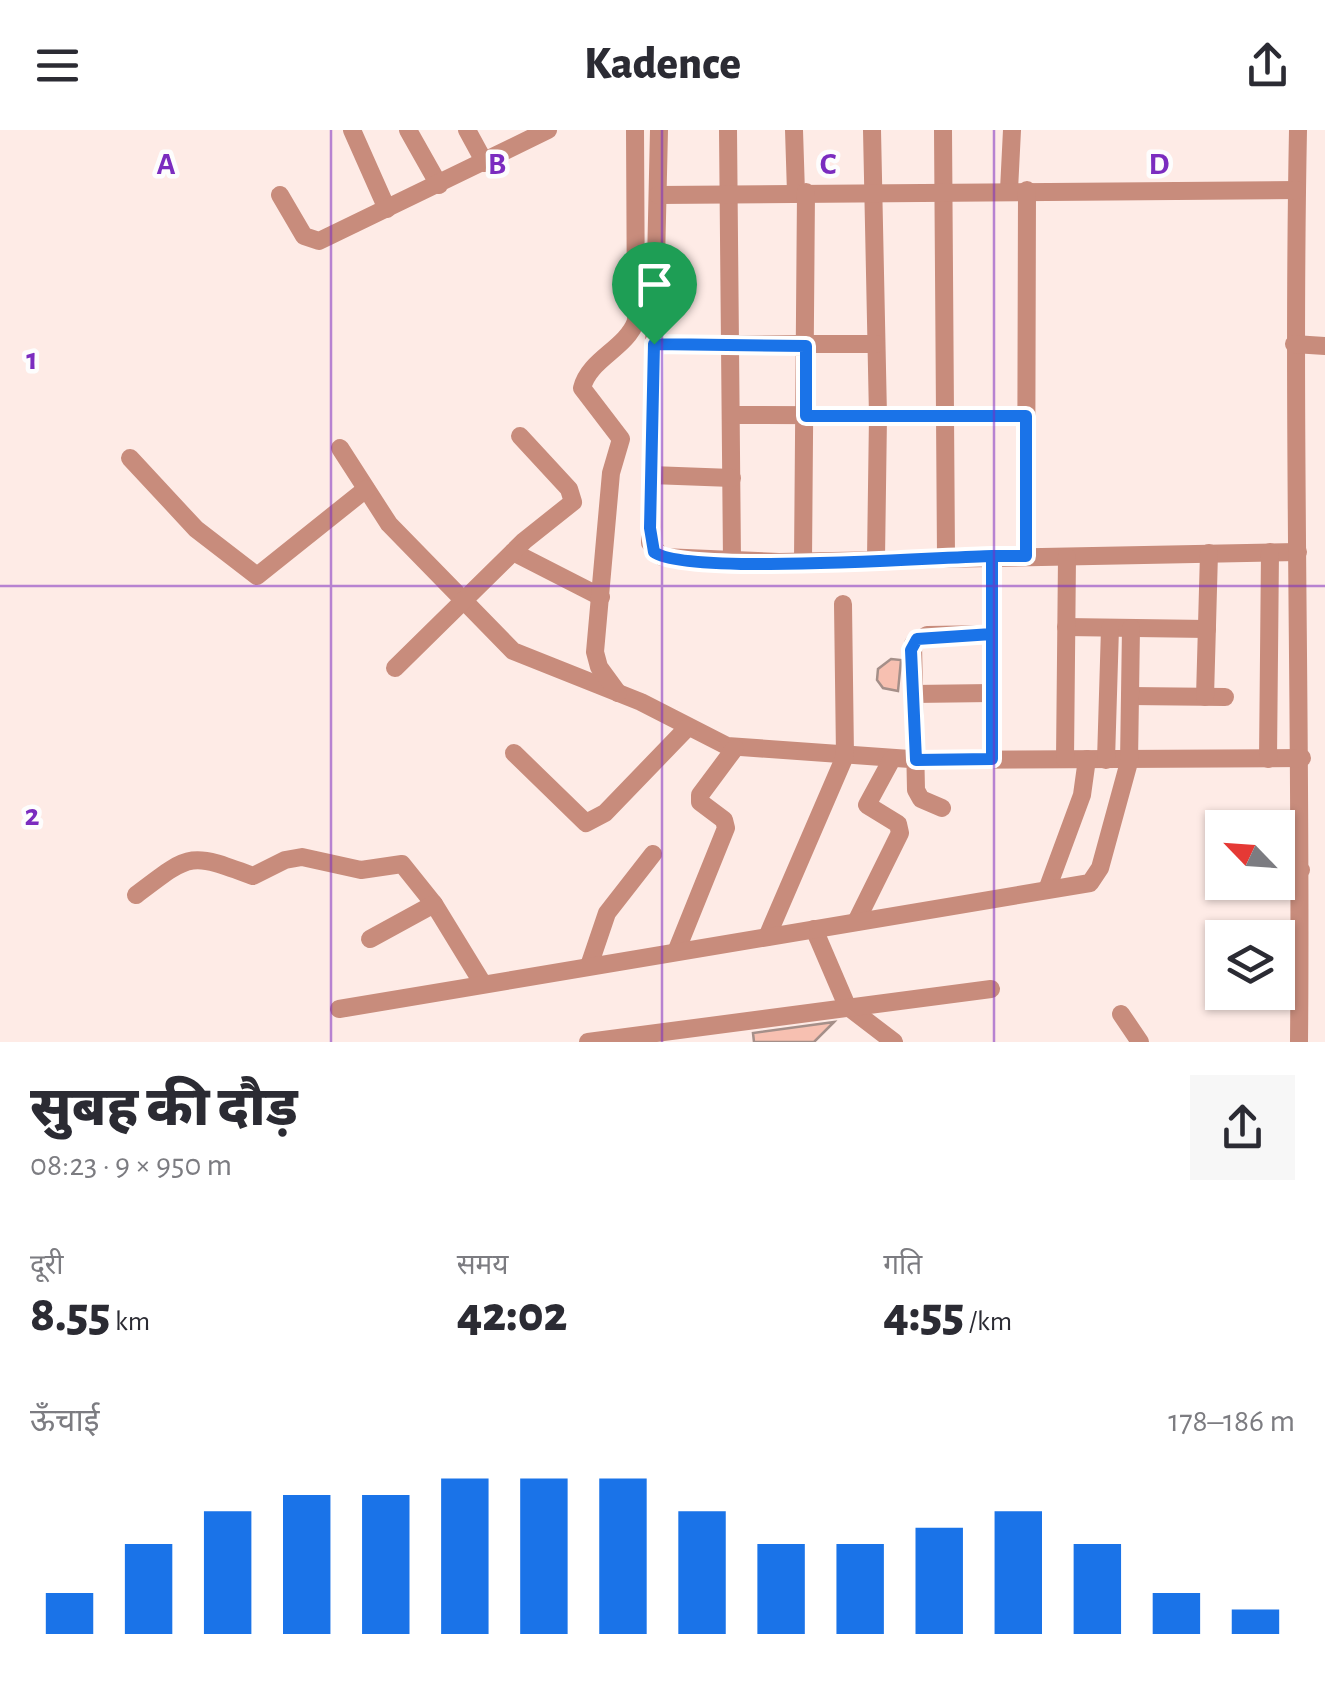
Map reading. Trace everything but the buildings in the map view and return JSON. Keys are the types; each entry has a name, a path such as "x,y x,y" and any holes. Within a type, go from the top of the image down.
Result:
{"street":[{"path":"352,130 388,209"},
{"path":"408,130 439,185"},
{"path":"467,130 485,163"},
{"path":"280,194 304,236 314,242 548,130"},
{"path":"618,693 596,660 611,472 621,439 582,388 587,374 628,338 636,321 635,130"},
{"path":"659,130 650,543 654,552 674,560 732,561 1298,552"},
{"path":"728,130 732,561"},
{"path":"794,130 801,192 806,346 803,561"},
{"path":"872,130 878,416 876,559"},
{"path":"943,130 946,557"},
{"path":"1012,130 1018,190 1026,416 1026,556"},
{"path":"1298,130 1294,344 1302,758 1300,1042"},
{"path":"658,195 1297,190"},
{"path":"654,344 876,344"},
{"path":"1294,344 1325,346"},
{"path":"732,416 1026,416"},
{"path":"396,668 513,552 573,502 569,489 520,436"},
{"path":"340,448 389,524 514,651 618,693 735,748 916,760 1129,762 1302,758"},
{"path":"130,458 196,528 257,576 366,490"},
{"path":"651,475 732,478"},
{"path":"513,552 601,598"},
{"path":"1268,759 1270,552"},
{"path":"1206,697 1209,553"},
{"path":"992,556 992,759"},
{"path":"1065,759 1066,557"},
{"path":"767,937 846,756 843,604"},
{"path":"1066,628 1207,629"},
{"path":"1106,760 1110,628"},
{"path":"338,1008 1090,883 1098,876 1129,762 1130,628"},
{"path":"942,808 918,796 911,650 917,639 992,634"},
{"path":"913,694 992,693"},
{"path":"1130,696 1225,698"},
{"path":"514,753 586,823 606,812 688,726"},
{"path":"676,952 726,828 724,820 700,802 700,795 735,748"},
{"path":"856,922 900,832 898,824 867,805 892,758"},
{"path":"1048,887 1082,795 1087,759"},
{"path":"589,966 607,912 653,854"},
{"path":"136,895 188,861 216,860 252,876 285,860 311,857 362,870 402,864 434,904 483,984"},
{"path":"1295,870 1301,870"},
{"path":"370,939 434,904"},
{"path":"814,929 846,1006 894,1042"},
{"path":"588,1042 991,989"},
{"path":"1121,1014 1140,1042"},
{"path":"733,1042 739,1020"}],"route":[{"path":"654,344 650,528 654,552 674,560 778,562 992,556 992,634 927,635 917,639 911,650 916,760 992,759 992,693 992,556 1026,556 1026,416 806,416 806,346 654,344"}]}
